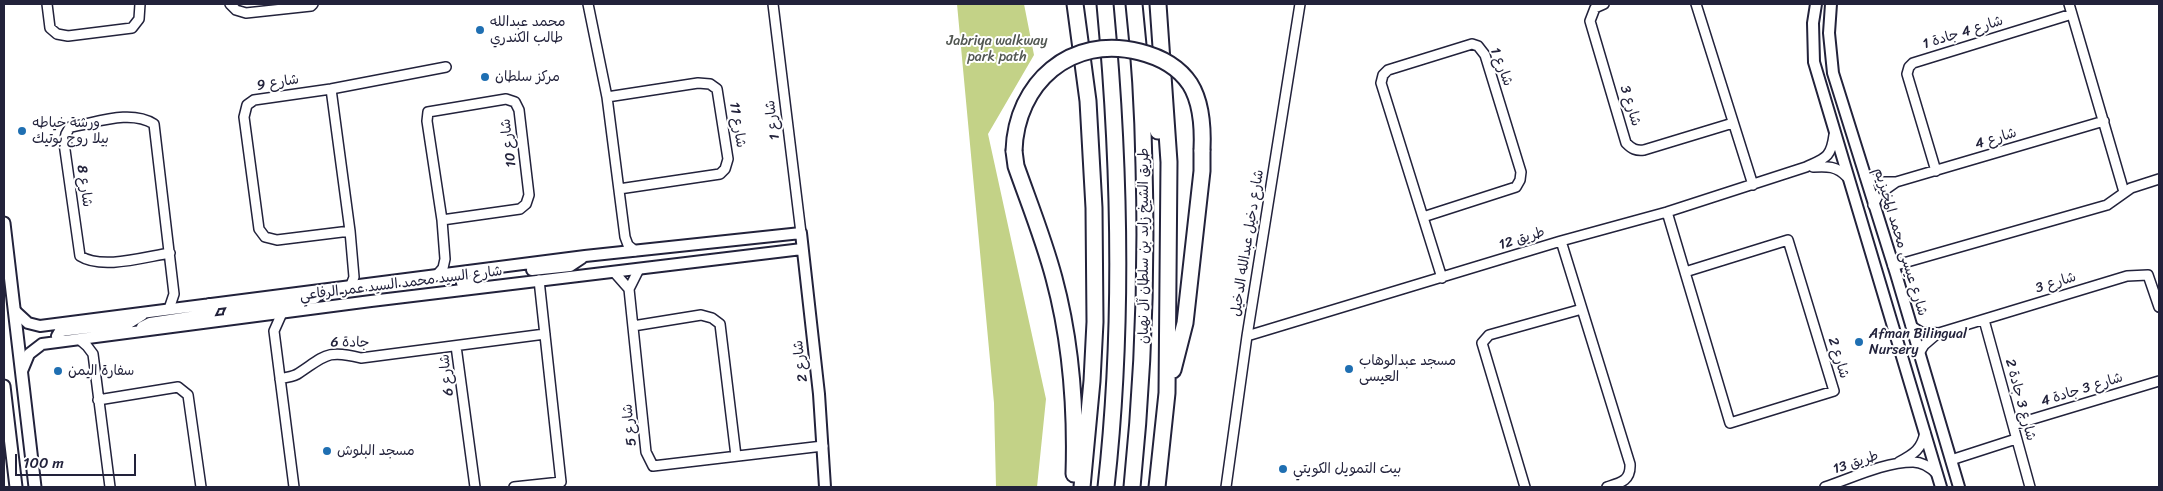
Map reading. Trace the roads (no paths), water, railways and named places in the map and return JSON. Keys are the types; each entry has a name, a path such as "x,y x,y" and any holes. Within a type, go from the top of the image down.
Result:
{"highway":[{"path":"1074,4 1088,101 1094,208 1095,322 1082,487"},
{"name":"طريق الشيخ زايد بن سلطان آل نهيان","path":"1105,4 1114,104 1118,239 1117,334 1106,487"},
{"path":"1158,4 1169,162 1167,204 1168,393"},
{"path":"1134,7 1152,80 1167,204"},
{"name":"طريق الشيخ زايد بن سلطان آل نهيان","path":"1132,487 1144,358 1146,244 1143,126 1134,7"},
{"path":"1073,487 1075,437 1070,371 1062,312 1054,278 1016,166 1014,151 1018,119 1024,102 1034,87 1054,68 1078,54 1114,48 1130,49 1150,54 1171,64 1180,72 1190,84 1198,101 1203,131 1202,171 1185,323 1168,393 1157,487"}],"main road":[{"path":"4,224 35,487"},
{"path":"4,386 16,487"},
{"path":"15,475 20,479 23,487"}],"street":[{"path":"47,4 50,28 56,34 68,36 132,28 139,19 140,4"},
{"path":"230,4 236,10 246,13 311,6 313,4"},
{"path":"588,4 607,98 625,237 628,245 635,251"},
{"name":"شارع 1","path":"773,4 800,233"},
{"name":"شارع دخيل عبدالله الدخيل","path":"1226,487 1247,336 1300,4"},
{"name":"شارع 3","path":"1604,4 1595,8 1591,14 1590,21 1626,143 1630,147 1637,151 1644,150 1733,123"},
{"path":"1696,4 1753,185"},
{"path":"1816,4 1813,23 1814,62 1821,90 1941,487"},
{"name":"شارع عيسى محمد المخيزيم","path":"1831,4 1829,33 1831,62 1836,83 1912,326 1959,487"},
{"path":"2069,4 2124,192"},
{"name":"شارع 4 جادة 1","path":"1936,171 1907,74 1913,62 2072,14"},
{"name":"شارع 1","path":"1423,217 1516,187 1520,180 1521,172 1484,55 1478,46 1472,44 1388,70 1382,78 1381,84 1442,278"},
{"path":"1814,62 1822,67 1831,62"},
{"path":"351,285 354,274 350,231 331,89 405,73 446,67"},
{"path":"1821,90 1826,81 1836,83"},
{"name":"شارع 11","path":"607,98 698,83 710,84 717,89 728,159 720,174 619,189"},
{"name":"شارع 9","path":"331,89 254,100 247,105 244,117 259,228 265,236 277,240 350,231"},
{"name":"شارع 10","path":"442,220 520,208 526,204 529,195 519,110 515,102 506,99 428,112 427,121 442,220 445,259"},
{"name":"شارع 8","path":"169,309 174,294 170,253 154,124 145,118 132,116 70,127 64,143 80,256 89,261 101,263 170,253"},
{"name":"شارع 4","path":"1864,176 1878,182 1896,182 2104,121"},
{"name":"طريق 12","path":"1247,336 1561,241 1667,212 1806,167 1819,162 1830,153 1834,135"},
{"name":"طريق 12","path":"1806,167 1829,166 1836,168 1847,177"},
{"path":"1893,266 2107,205 2124,192 2159,179"},
{"name":"شارع 4","path":"1874,205 1878,194 1896,182"},
{"name":"شارع 2","path":"1667,212 1730,423 1834,391 1788,240 1685,272"},
{"name":"شارع 2","path":"800,233 823,446 825,487"},
{"name":"شارع السيد محمد السيد عمر الرفاعي","path":"15,311 28,323 40,326 585,256 800,233"},
{"path":"616,253 625,237"},
{"path":"1561,241 1630,464 1630,471 1626,479 1623,482 1607,487"},
{"name":"شارع السيد محمد السيد عمر الرفاعي","path":"22,374 24,363 33,350 42,344 233,318 802,249"},
{"path":"1871,256 1882,258 1888,250"},
{"path":"497,286 492,279 494,276 570,266 585,256"},
{"path":"445,259 451,267 460,272"},
{"path":"436,276 442,268 445,259"},
{"path":"614,272 629,289 639,269"},
{"path":"371,301 385,293 474,282 479,279 479,274 474,271"},
{"path":"354,274 366,284"},
{"name":"شارع 3","path":"1912,326 1921,332 1939,333 2139,274 2148,275 2159,307"},
{"path":"514,487 560,482 539,280"},
{"name":"شارع 5","path":"629,289 646,452 652,466 823,446"},
{"path":"233,318 229,314 231,310 315,298 323,290"},
{"path":"174,294 184,307"},
{"path":"138,332 150,323 210,314 213,308 209,304"},
{"path":"1525,487 1482,343 1488,335 1582,309"},
{"path":"63,341 57,336 60,331 129,323 144,313"},
{"path":"282,313 274,331 294,487"},
{"path":"633,326 701,315 712,318 720,324 736,456"},
{"path":"258,316 274,331"},
{"name":"شارع 3 جادة 2","path":"1984,320 2030,487"},
{"name":"شارع 3","path":"1919,353 1924,345 1939,333"},
{"name":"شارع 6","path":"475,487 456,346 545,334"},
{"path":"93,354 102,337"},
{"path":"79,340 93,354 110,487"},
{"name":"جادة 6","path":"280,379 297,374 318,358 331,354 361,358 456,346"},
{"name":"شارع 3 جادة 4","path":"2013,425 2159,381"},
{"path":"98,400 178,387 184,390 188,395 200,487"},
{"name":"طريق 13","path":"1826,487 1895,464 1919,450 1923,443 1925,432"},
{"path":"1951,460 2016,439"},
{"name":"طريق 13","path":"1895,464 1913,462 1923,464 1937,474"}],"place":[{"name":"محمد عبدالله طالب الكندري","path":"480,30"},
{"name":"مركز سلطان","path":"485,77"},
{"name":"ورشة خياطه بيلا روج بوتيك","path":"22,131"},
{"name":"Afman Bilingual Nursery","path":"1859,342"},
{"name":"مسجد عبدالوهاب العيسى","path":"1349,369"},
{"name":"سفارة اليمن","path":"58,371"},
{"name":"مسجد البلوش","path":"327,451"},
{"name":"بيت التمويل الكويتي","path":"1283,469"}],"park label":[{"name":"Jabriya walkway park path","path":"997,49"}]}
